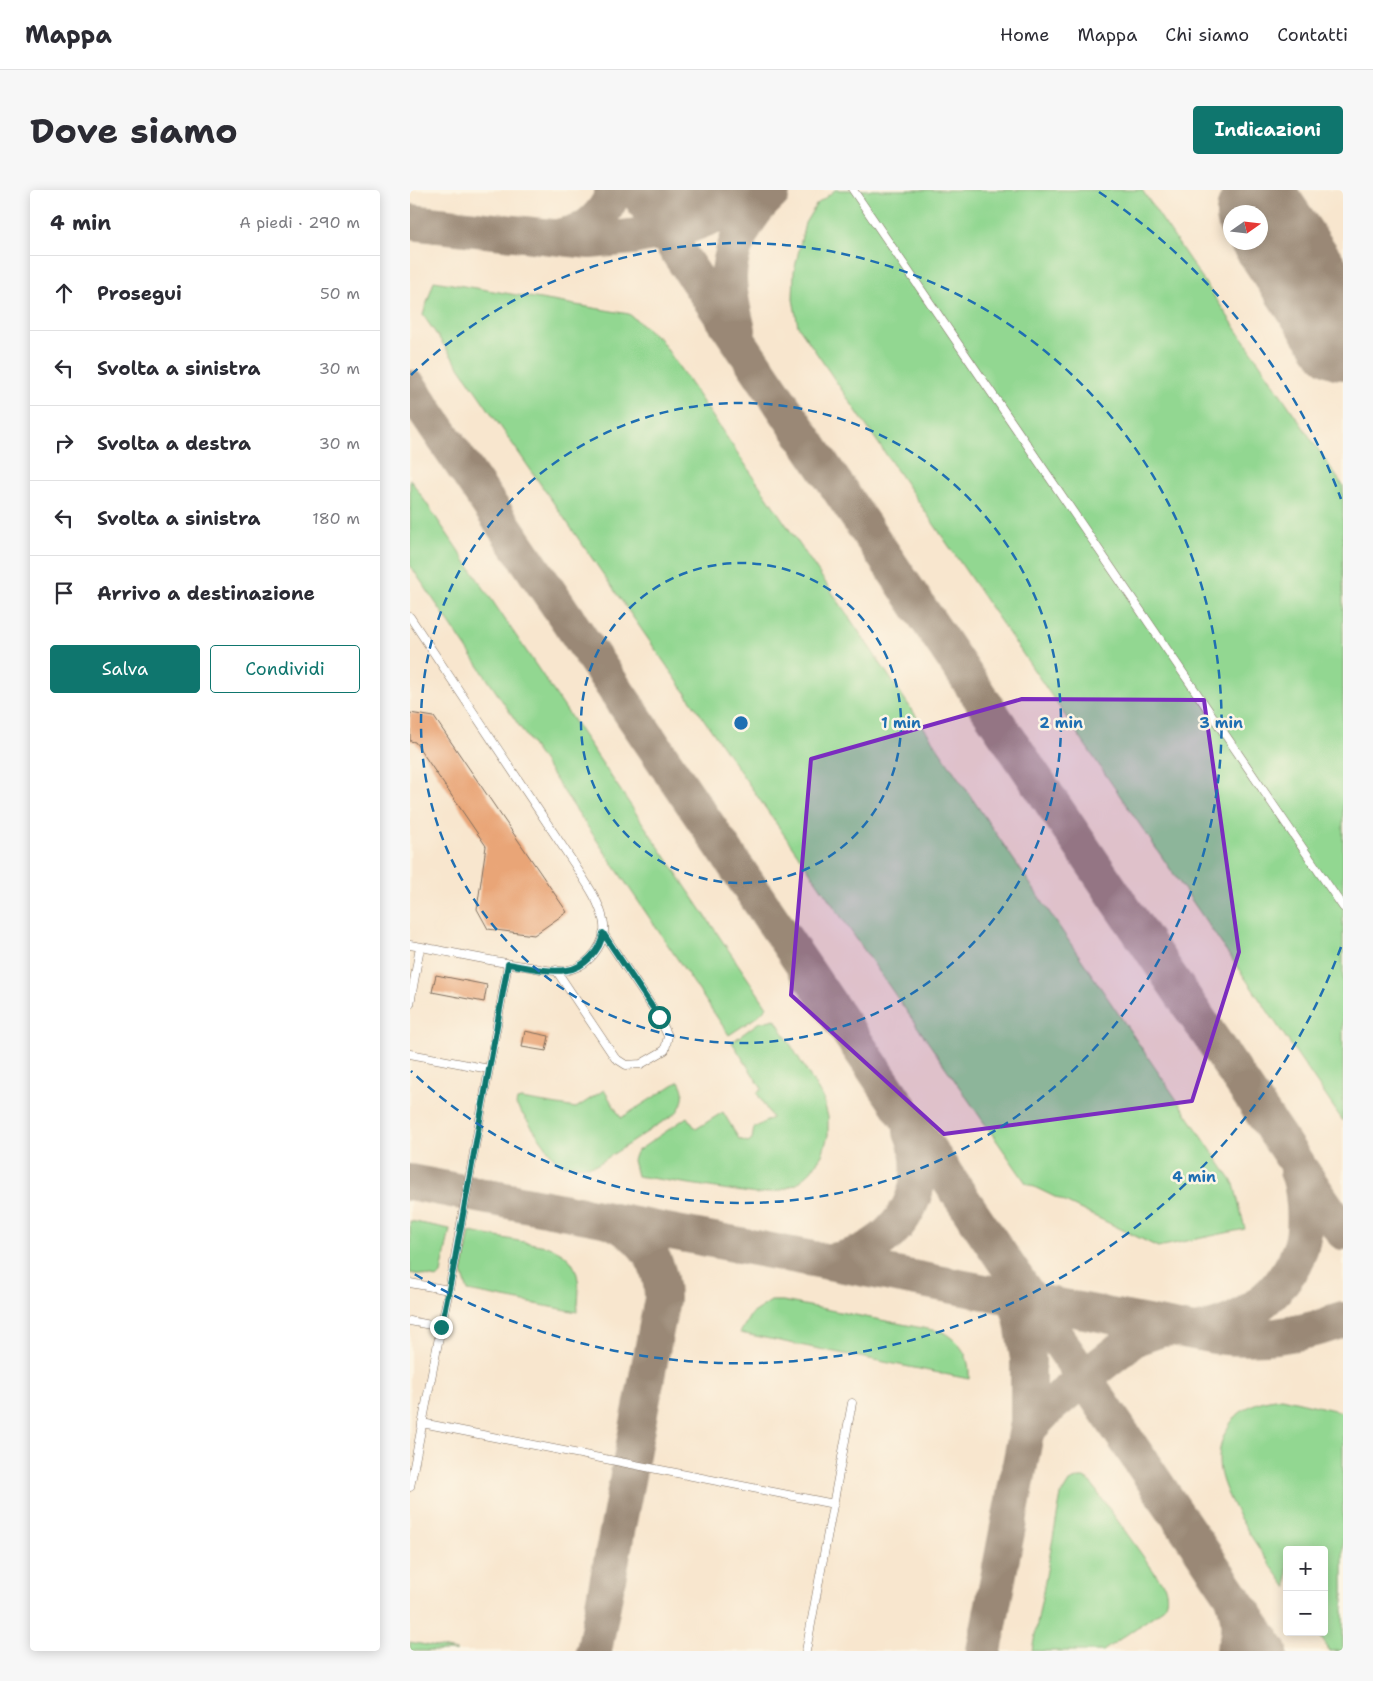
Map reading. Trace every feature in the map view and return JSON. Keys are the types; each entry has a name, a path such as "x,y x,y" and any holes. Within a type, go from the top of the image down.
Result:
{"lane":[{"path":"853,190 1343,908"},
{"path":"410,617 573,862 598,903 604,921 603,939 595,953 587,961 568,970 508,964 410,945"},
{"path":"556,970 616,1058 626,1065 641,1064 665,1050 668,1036 659,1017 603,933"},
{"path":"410,1004 420,947"},
{"path":"410,1487 449,1290 508,964"},
{"path":"410,1054 489,1069"},
{"path":"410,1283 449,1290"},
{"path":"410,1321 441,1327"},
{"path":"806,1651 852,1402"},
{"path":"422,1422 834,1504"}],"highlighted area":[{"path":"1022,699 1204,700 1239,952 1192,1101 944,1134 791,995 811,759"}],"green space":[{"path":"835,190 1142,190 1343,486 1343,1121 798,326 793,299 794,272 805,223 816,205"},
{"path":"434,281 629,314 660,339 1234,1184 1245,1229 1158,1247 1026,1183 423,315"},
{"path":"410,479 767,1007 758,1016 729,1035 410,565"},
{"path":"775,1019 823,1098 828,1117 828,1136 822,1155 811,1171 797,1184 779,1191 756,1194 637,1176 633,1160 636,1152 687,1117 696,1129 723,1112 739,1139 748,1142 752,1139 754,1128 772,1118 757,1093 762,1089 732,1042 758,1023"},
{"path":"679,1081 683,1090 683,1098 676,1113 598,1164 589,1166 560,1164 557,1162 516,1105 517,1100 521,1099 576,1108 604,1090 621,1118"},
{"path":"410,1221 450,1229 441,1274 437,1278 410,1273"},
{"path":"470,1232 546,1246 558,1250 572,1263 576,1272 579,1290 577,1312 468,1291 462,1273"},
{"path":"771,1301 783,1301 943,1332 964,1351 968,1364 969,1379 740,1333 751,1314"},
{"path":"1282,1398 1343,1412 1343,1651 1330,1651 1320,1636 1328,1636 1328,1546 1283,1546 1283,1582 1245,1527 1221,1476 1219,1461 1224,1435 1236,1416 1256,1403"},
{"path":"1084,1478 1090,1482 1165,1587 1166,1601 1164,1607 1159,1612 1103,1651 1032,1651 1061,1495 1069,1482"},
{"path":"410,1642 457,1651 410,1651"}],"building":[{"path":"410,713 434,717 567,912 534,935 488,929 477,909 486,846 415,742 410,741"},
{"path":"436,975 487,985 484,1002 432,992"},
{"path":"525,1031 549,1036 546,1051 522,1047"}],"taxiway":[{"path":"558,237 578,232 590,225 609,203 613,190"},
{"path":"636,190 1343,1232"},
{"path":"662,190 698,200 716,202 736,200"},
{"path":"410,222 590,241 632,237 690,225 737,207 768,190"},
{"path":"738,330 729,284 730,266 742,231 756,210 772,193"},
{"path":"410,388 1270,1651"},
{"path":"830,1261 852,1256 872,1246 890,1233 904,1216 913,1197 918,1176 918,1154 911,1131"},
{"path":"1203,1330 1235,1320 1263,1301 1276,1289 1295,1261 1301,1246 1305,1220 1303,1191 1297,1171"},
{"path":"410,1182 1215,1336 1248,1338 1280,1336 1312,1330 1343,1320"},
{"path":"594,1651 662,1299 659,1274 650,1253 634,1235 613,1222"},
{"path":"984,1651 1028,1423 1028,1359 1021,1317 1012,1289"},
{"path":"1027,1430 1047,1409 1135,1338 1161,1329 1174,1328"},
{"path":"1233,1598 1238,1624 1236,1645 1233,1651"}],"runway":[{"path":"1268,224 1343,335"}],"route":[{"path":"441,1327 508,964 548,970 568,970 587,961 595,953 603,939 603,933 659,1017"}]}
